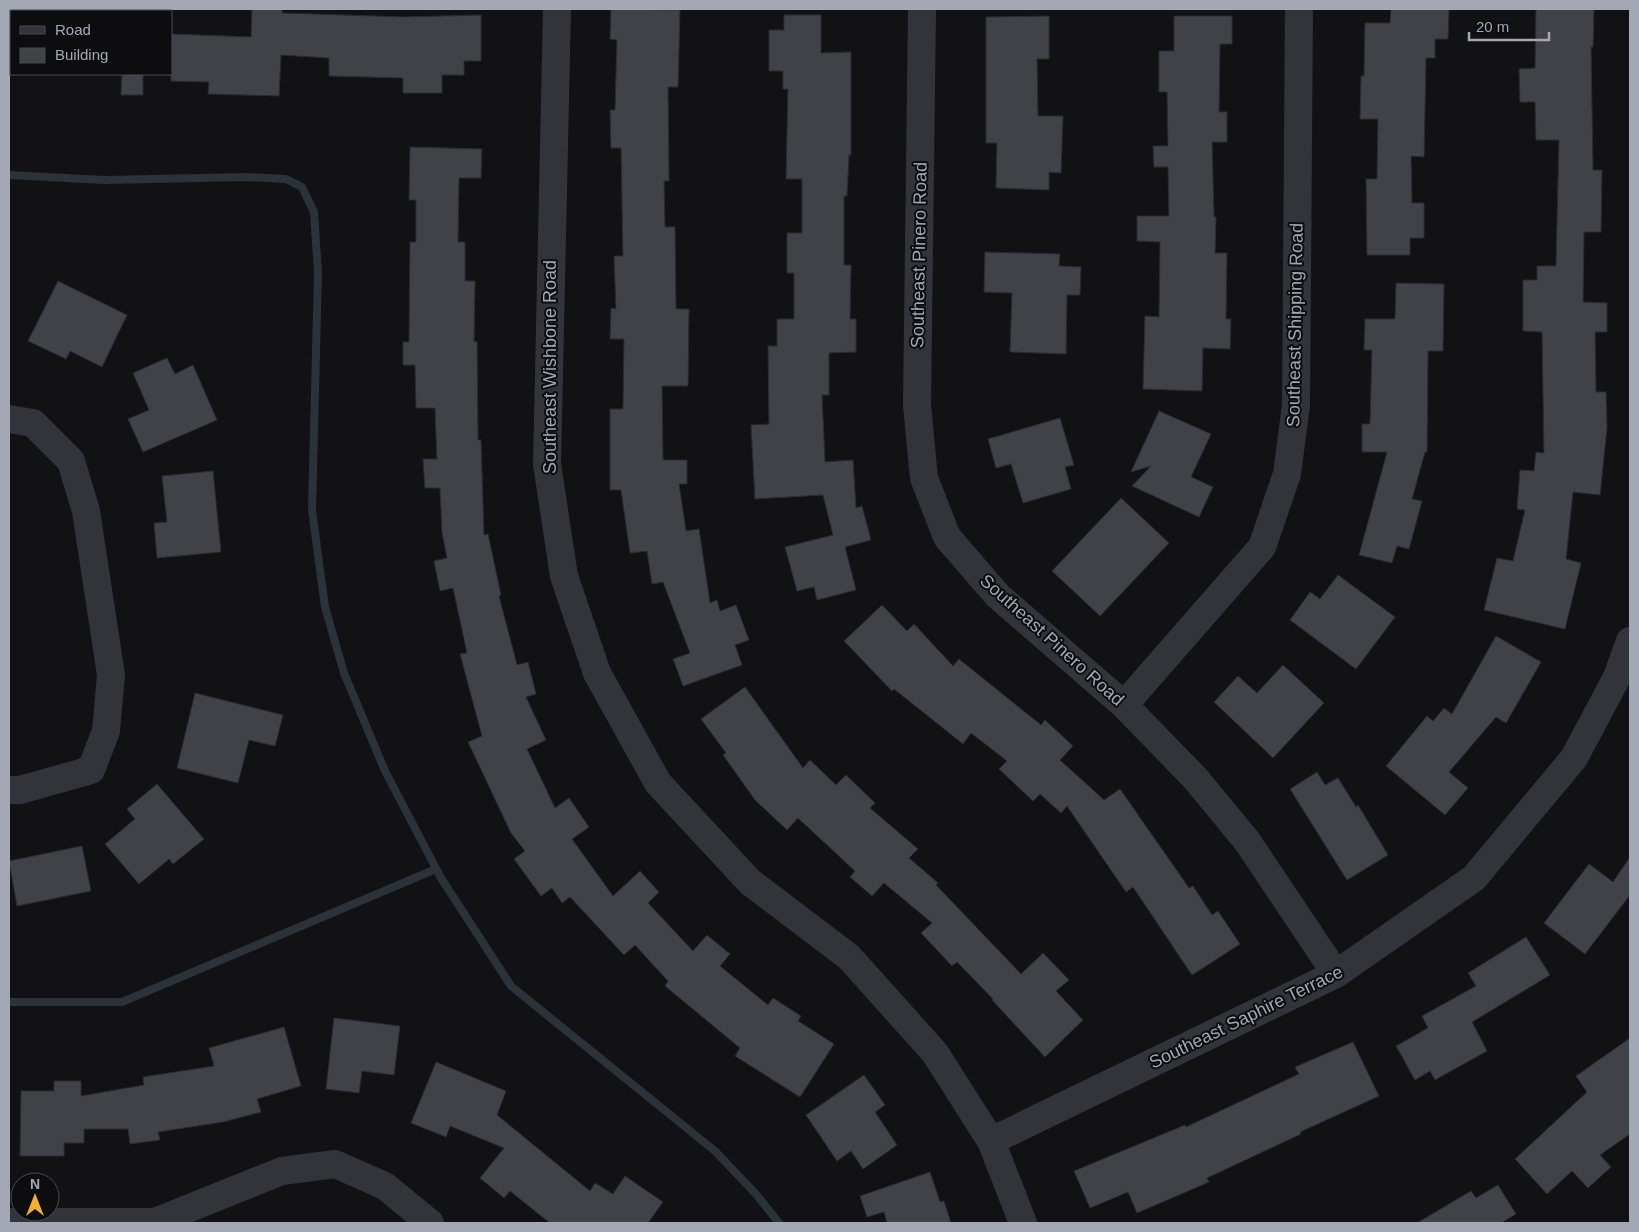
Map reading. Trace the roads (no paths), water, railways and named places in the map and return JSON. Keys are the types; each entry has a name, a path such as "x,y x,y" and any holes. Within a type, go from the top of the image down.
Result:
{"street":[{"name":"Southeast Wishbone Road","path":"557,9 547,464 564,576 597,673 658,783 750,882 849,957 935,1053 991,1141 1023,1223"},
{"name":"Southeast Pinero Road","path":"922,9 918,405 924,478 947,537 992,589 1124,706 1195,778 1247,842 1336,974"},
{"name":"Southeast Shipping Road","path":"1124,706 1262,547 1287,474 1296,405 1299,9"},
{"path":"9,790 20,790 91,770 106,731 111,675 86,511 71,461 21,421"},
{"name":"Southeast Saphire Terrace","path":"991,1141 1336,974 1474,878 1574,758 1617,677 1630,641"},
{"path":"9,1222 155,1222 282,1171 335,1164 385,1186 430,1223"}],"waterway":[{"path":"9,175 104,180 247,177 286,179 302,187 314,212 318,273 312,510 325,607 344,673 385,771 441,878 511,986 715,1151 755,1193 779,1223"},
{"path":"9,1002 122,1002 436,869"}]}
